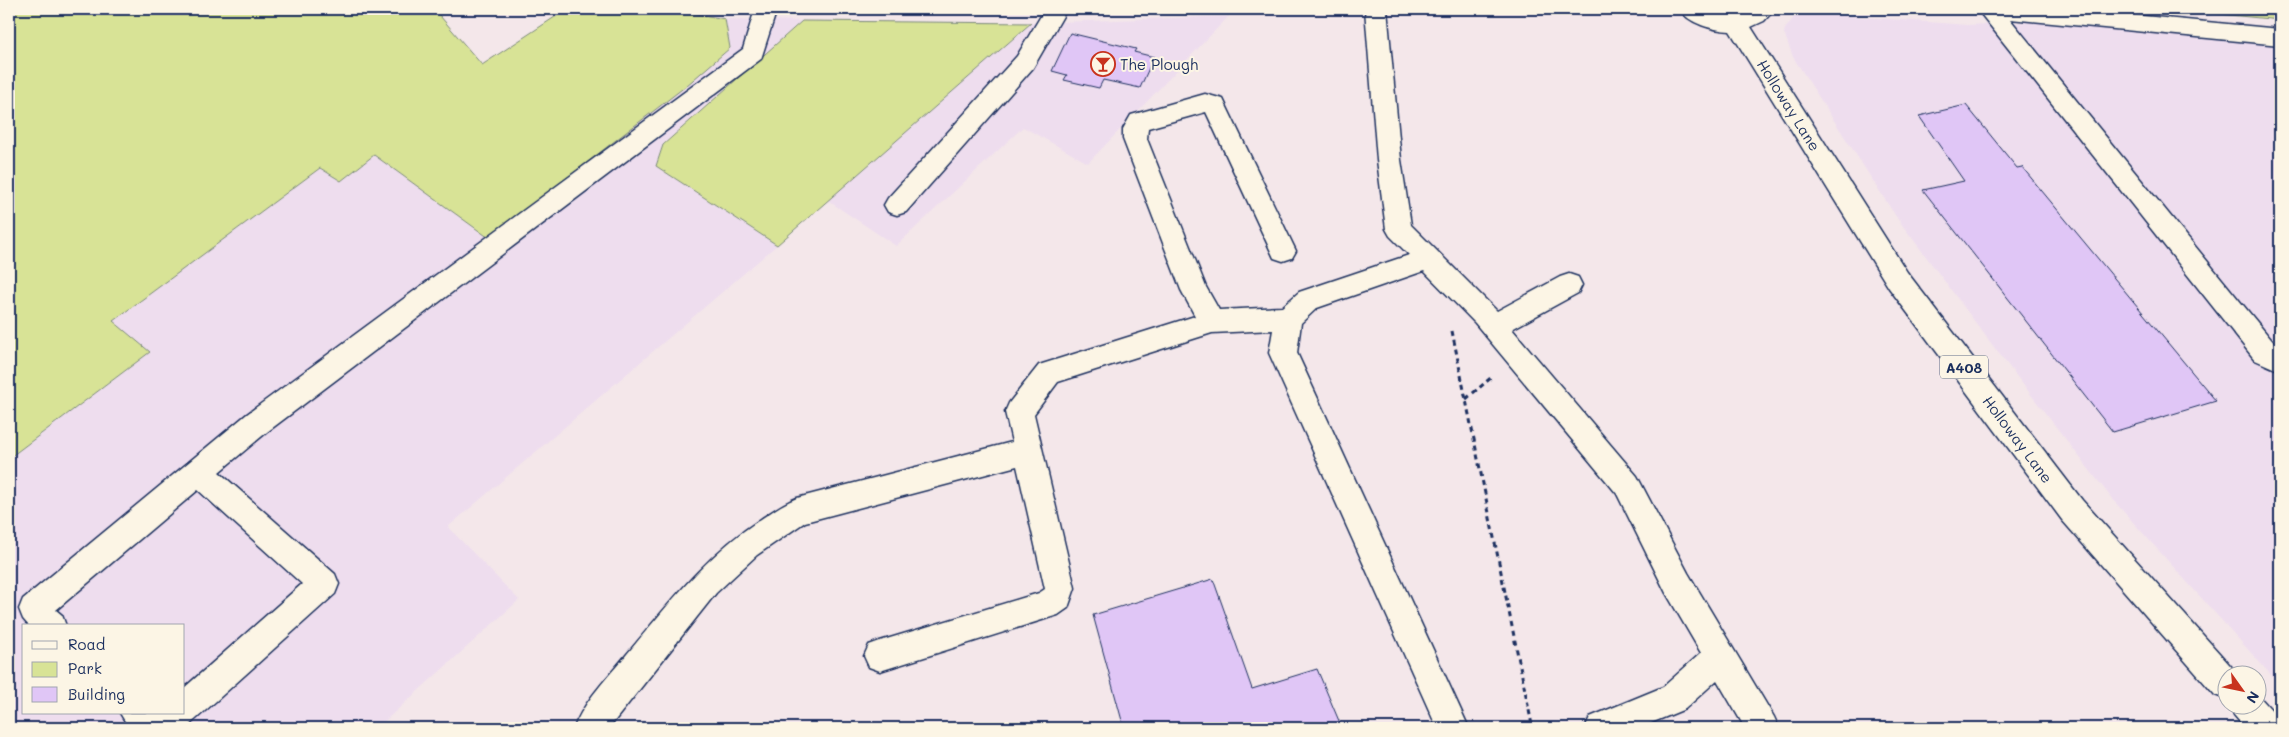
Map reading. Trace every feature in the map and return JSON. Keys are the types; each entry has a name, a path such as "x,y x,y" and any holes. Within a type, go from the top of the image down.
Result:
{"main road":[{"path":"49,624 34,609 257,423 753,53 766,9"},
{"path":"897,205 1025,62 1056,9"},
{"path":"1376,9 1389,160 1399,230 1494,326 1627,485 1677,582 1764,728"},
{"path":"1691,9 1706,18 1738,23 1753,18 1764,9"},
{"path":"1989,9 2280,37"},
{"path":"1989,9 2265,352 2280,359"},
{"name":"Holloway Lane","path":"1738,23 1898,280 2072,510 2216,673"},
{"path":"1212,322 1194,290 1135,139 1135,129 1140,120 1205,103 1215,105 1284,251"},
{"path":"880,656 1047,605 1057,598 1060,588 1019,412 1049,373 1212,322 1288,318 1308,300 1438,269"},
{"path":"1494,326 1569,286"},
{"path":"1288,318 1283,353 1453,728"},
{"path":"590,728 620,687 705,583 746,545 797,511 1028,450"},
{"path":"185,708 324,584 198,472"},
{"path":"1601,728 1674,698 1721,656"},
{"path":"137,714 151,728"},
{"path":"162,728 178,714"},
{"path":"2254,714 2267,728"}],"path":[{"path":"1438,269 1532,725"}],"shaded area":[{"path":"1811,13 1967,25 2071,20 2280,43 2280,685 2266,669 2266,664 2261,664 2113,500 1897,218 1793,57 1784,33 1795,16"},
{"path":"1229,16 1088,163 1023,127 896,246 827,200 1031,23"},
{"path":"725,19 802,21 663,144 656,166 777,245 448,527 519,600 377,728 9,728 9,458 150,352 112,321 320,168 341,181 374,155 489,238 730,49"}],"green space":[{"path":"9,9 434,9 482,65 567,9 669,9 725,19 730,48 686,86 489,238 374,155 341,181 320,168 113,321 150,352 9,458"},
{"path":"2168,9 2280,9 2280,20"},
{"path":"802,21 1031,23 777,245 656,166 663,145"}],"building":[{"name":"The Plough","path":"1070,33 1136,49 1134,52 1154,57 1140,88 1103,80 1099,88 1064,80 1067,75 1052,71"},
{"path":"1966,105 2017,168 2022,167 2216,401 2113,432 1923,190 1964,181 1919,116"},
{"path":"1213,579 1252,689 1317,669 1342,728 1124,728 1093,615"}],"place":[{"name":"The Plough","path":"1103,64"}]}
